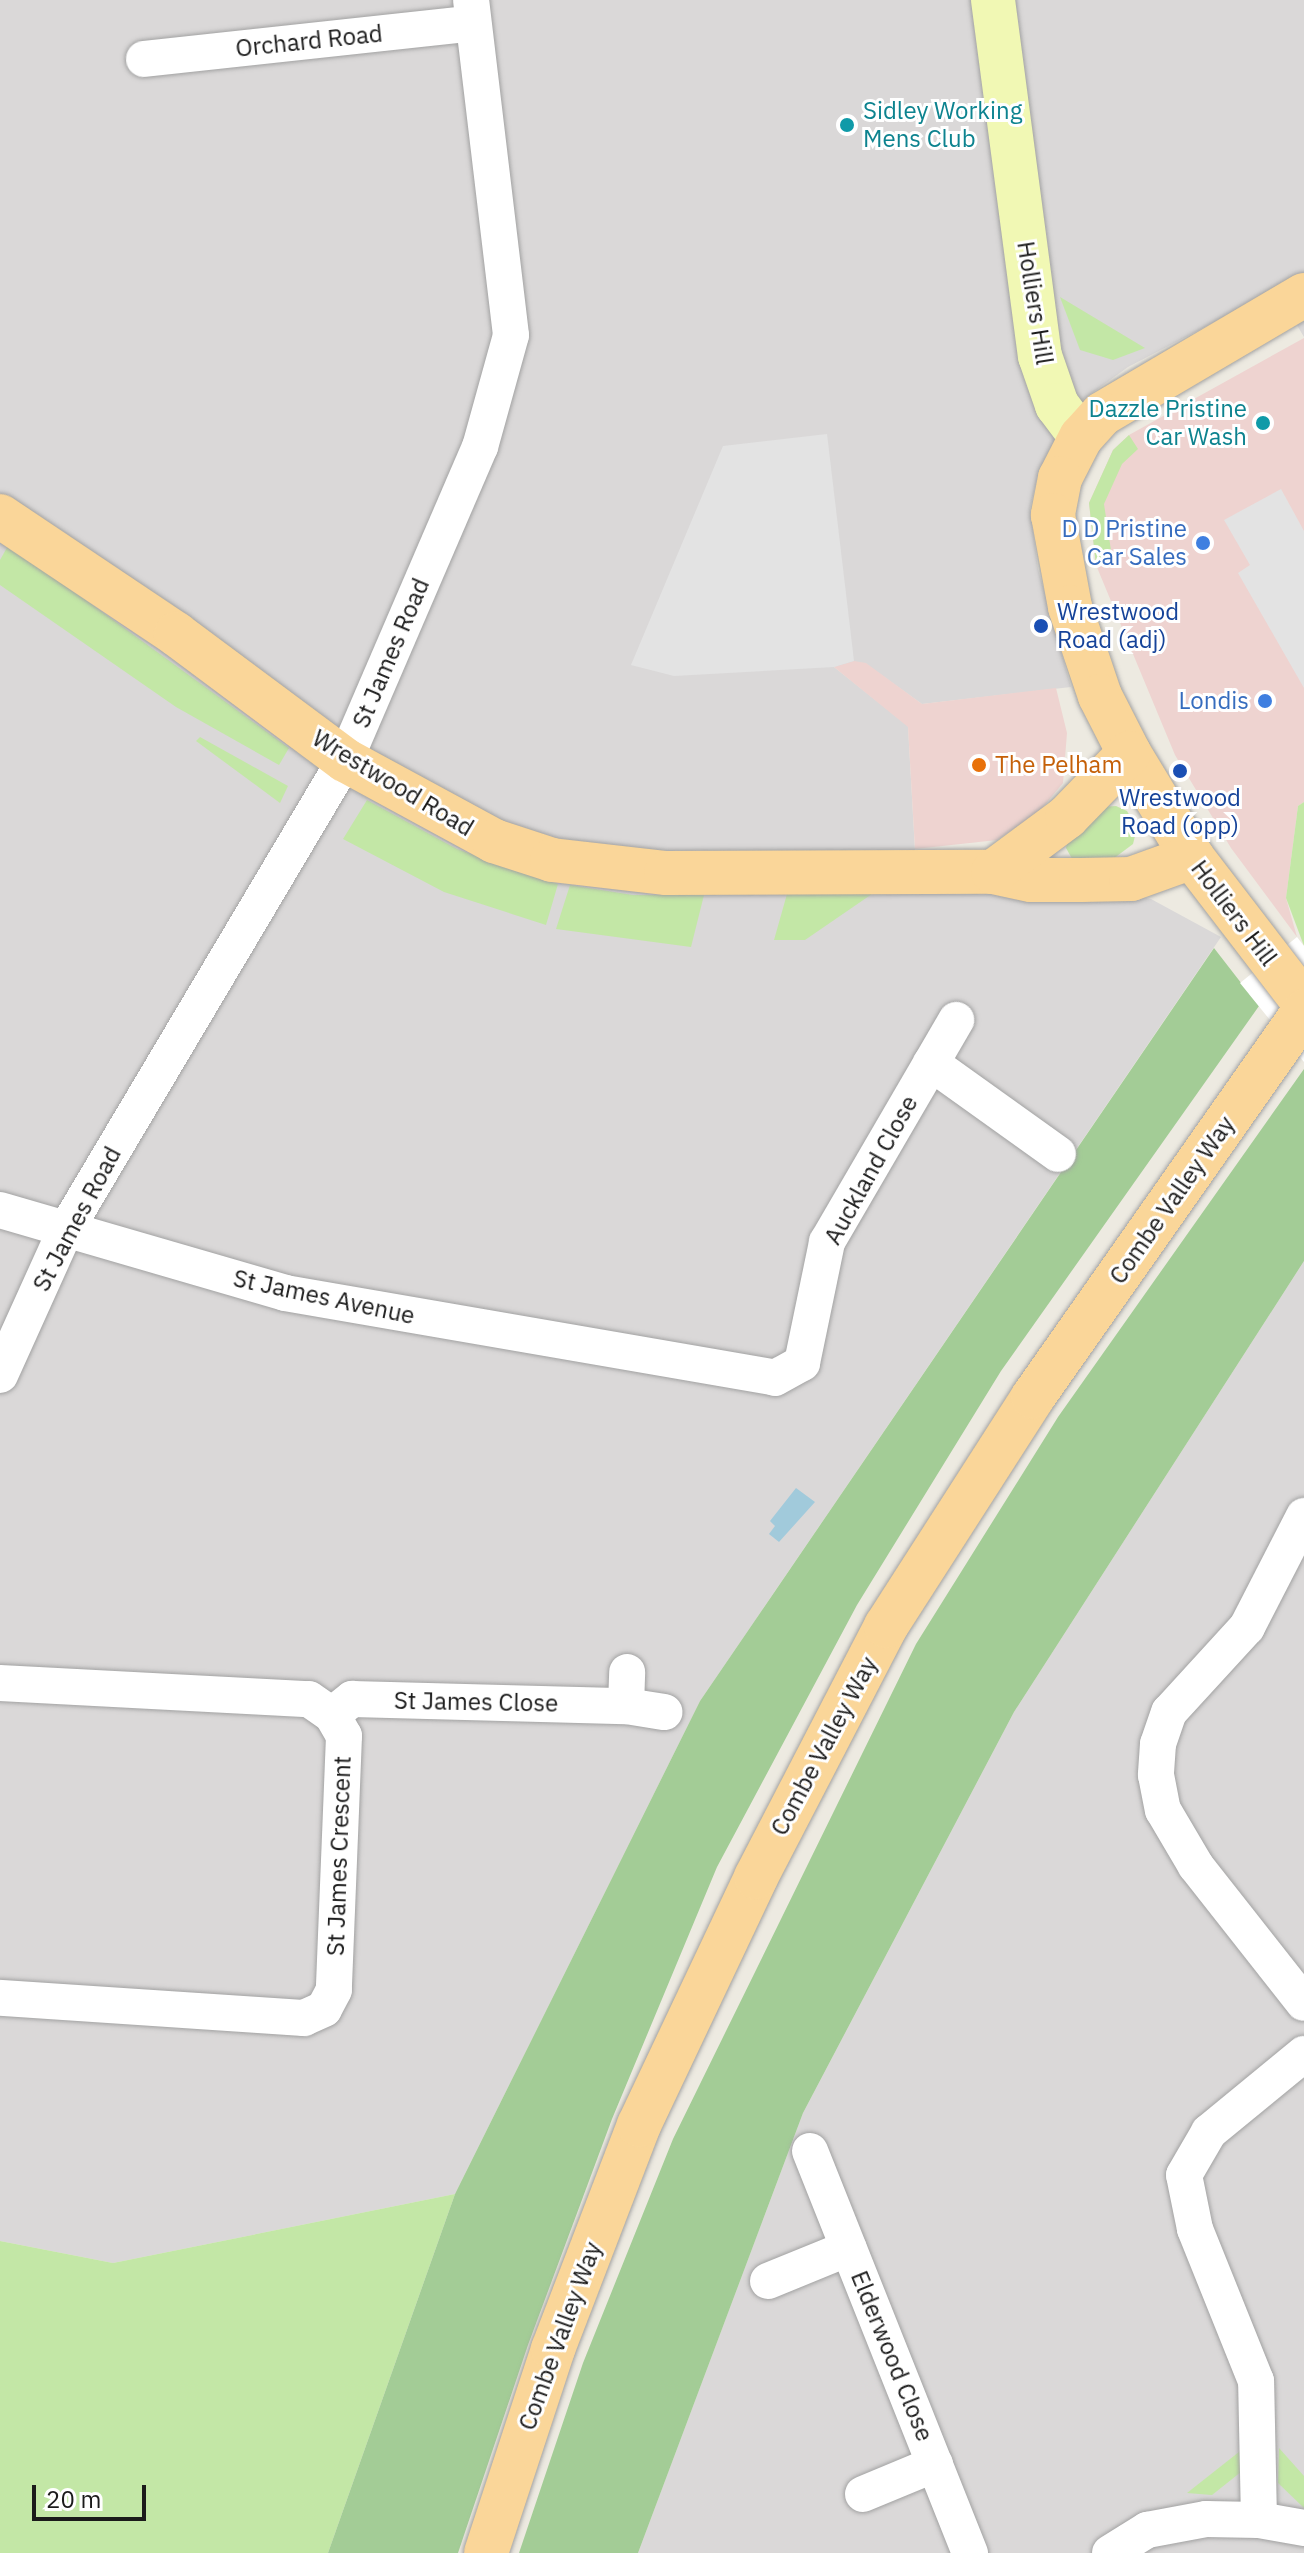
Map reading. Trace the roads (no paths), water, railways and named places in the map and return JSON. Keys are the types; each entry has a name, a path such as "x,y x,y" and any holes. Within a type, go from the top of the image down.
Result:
{"main road":[{"name":"Holliers Hill","path":"993,0 1040,356 1057,405 1081,437 1060,478 1053,515 1060,563 1100,696 1129,753 1192,857 1304,1003"},
{"path":"1081,437 1131,394 1304,295"},
{"name":"Wrestwood Road","path":"0,516 176,634 345,760 481,835 552,860 666,873 993,872 1031,880 1131,879 1192,857"},
{"path":"993,872 1067,817 1129,753"},
{"name":"Combe Valley Way","path":"486,2553 553,2349 639,2125 756,1877 886,1626 1033,1397 1304,1012"}],"street":[{"name":"Orchard Road","path":"144,59 472,12"},
{"name":"St James Road","path":"0,1375 64,1233 345,760 480,447 511,335 472,12"},
{"name":"Auckland Close","path":"654,1358 775,1378 802,1363 827,1242 956,1020"},
{"path":"931,1063 1058,1154"},
{"name":"St James Avenue","path":"0,1210 64,1233 285,1293 654,1358"},
{"path":"1304,1516 1247,1627 1169,1712 1158,1744 1163,1810 1225,1900 1304,2003"},
{"path":"0,1683 309,1699 332,1715"},
{"name":"St James Close","path":"332,1715 352,1699 627,1689 665,1712"},
{"name":"St James Crescent","path":"0,1998 304,2018 324,2009 334,1990 344,1736 332,1715"},
{"path":"1259,2520 1256,2381 1195,2229 1184,2175 1209,2132 1304,2054"},
{"name":"Elderwood Close","path":"810,2151 970,2553"},
{"name":"Elderwood Close","path":"768,2281 849,2248"},
{"name":"Elderwood Close","path":"863,2494 935,2464"},
{"path":"1110,2553 1147,2530 1206,2519 1259,2520 1304,2528"}],"water":[{"path":"796,1488 815,1502 779,1542 769,1534 775,1526 770,1521"}],"place":[{"name":"Sidley Working Mens Club","path":"847,125"},
{"name":"Dazzle Pristine Car Wash","path":"1263,423"},
{"name":"D D Pristine Car Sales","path":"1203,543"},
{"name":"Wrestwood Road (adj)","path":"1041,626"},
{"name":"Londis","path":"1265,701"},
{"name":"The Pelham","path":"979,765"},
{"name":"Wrestwood Road (opp)","path":"1180,771"}]}
